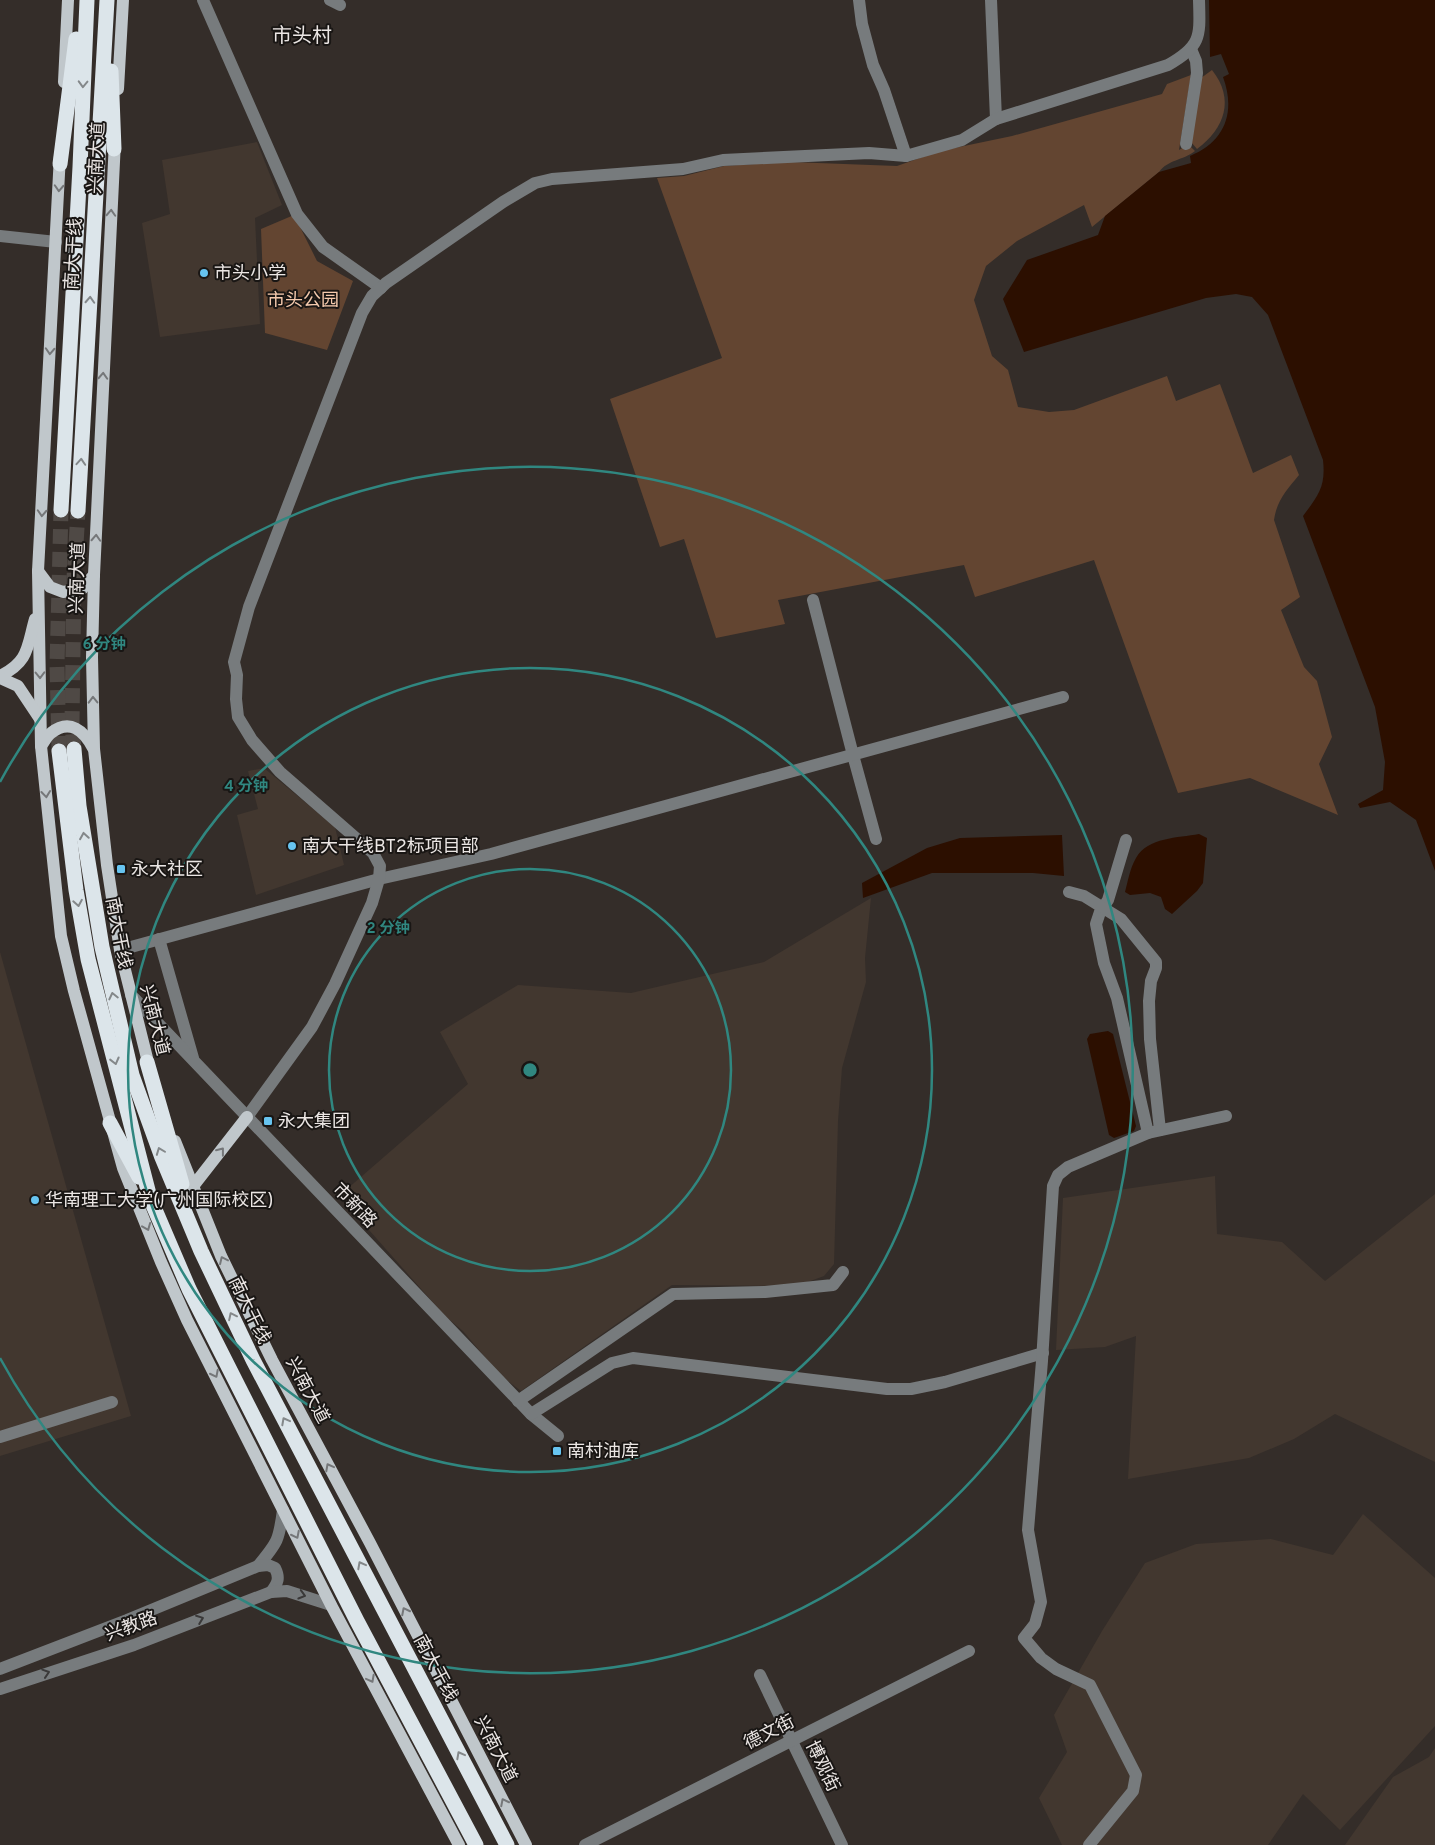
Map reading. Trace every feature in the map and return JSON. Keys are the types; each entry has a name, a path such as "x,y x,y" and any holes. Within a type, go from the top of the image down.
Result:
{"highway":[{"path":"60,164 82,0"},
{"name":"南大干线","path":"62,510 87,0"},
{"path":"107,0 114,149"},
{"name":"南大干线","path":"78,511 107,0"},
{"name":"南大干线","path":"476,1845 357,1621 179,1268 150,1198 88,959 76,890 66,750 79,806 102,947 128,1058 161,1155 201,1250 253,1360 507,1845"},
{"path":"147,1062 201,1250"},
{"path":"110,1123 150,1198"}],"main road":[{"name":"兴南大道","path":"68,0 38,571 41,746 61,936 74,991 123,1168 161,1262 192,1328 331,1605 458,1845"},
{"name":"兴南大道","path":"123,0 114,149 94,575 92,657 94,749 107,865 120,950 147,1062 173,1135 221,1256 272,1360 370,1543 526,1845"},
{"path":"38,571 50,587 63,592 82,589 94,575"},
{"path":"0,677 23,661 39,607"},
{"path":"0,677 18,686 40,719"},
{"path":"41,746 51,733 63,727 76,728 86,734 94,749"},
{"path":"194,1185 247,1117"}],"street":[{"path":"203,0 297,214 323,248 381,288"},
{"path":"859,0 862,24 873,65 884,90 906,156"},
{"path":"991,0 996,119"},
{"path":"247,1117 312,1027 344,966 372,904 379,879 380,866 373,853 280,772 252,740 238,717 236,699 237,675 234,662 249,607 362,313 372,296 503,202 535,184 552,179 683,169 723,160 869,153 906,156 962,140 996,119 1168,65 1182,57 1197,40 1200,30 1199,0"},
{"path":"1186,144 1197,72 1196,60 1191,49"},
{"path":"0,236 56,242"},
{"path":"813,600 876,839"},
{"path":"120,950 379,879 491,854 1063,697"},
{"path":"1126,840 1108,900 1096,924 1104,964 1117,998 1154,1131"},
{"path":"1069,892 1084,896 1121,919 1156,962 1156,968 1151,981 1149,1001 1154,1131"},
{"path":"159,939 194,1061"},
{"name":"市新路","path":"131,995 518,1401 558,1436"},
{"path":"1089,1845 1133,1791 1136,1775 1090,1685 1056,1669 1041,1658 1024,1638 1036,1624 1041,1602 1028,1530 1043,1353 1053,1186 1058,1175 1068,1167 1154,1131 1226,1116"},
{"path":"518,1401 673,1294 765,1292 833,1285 843,1272"},
{"path":"531,1414 612,1363 633,1358 887,1389 910,1390 945,1382 1043,1353"},
{"path":"0,1437 112,1402"},
{"path":"258,1566 280,1538 283,1510"},
{"path":"258,1566 268,1565 275,1568 279,1576 278,1583 271,1592"},
{"name":"兴教路","path":"0,1669 127,1620 258,1566"},
{"path":"271,1592 287,1591 331,1605"},
{"name":"兴教路","path":"0,1688 134,1645 271,1592"},
{"name":"德文街","path":"585,1845 969,1651"},
{"name":"博观街","path":"760,1675 842,1845"}],"shaded area":[{"path":"1209,0 1435,0 1435,871 1416,820 1390,802 1360,808 1358,804 1383,790 1385,762 1375,707 1303,516 1320,491 1324,469 1323,460 1268,315 1252,297 1236,294 1206,298 1024,352 1003,299 1027,260 1098,235 1105,216 1159,172 1191,163 1190,156 1212,143 1219,134 1228,114 1227,90 1223,77 1229,74 1221,54 1210,57"},
{"name":"市头小学","path":"257,142 282,205 255,218 260,324 160,337 142,223 170,214 162,160"},
{"name":"南大干线BT2标项目部","path":"264,768 335,827 344,865 256,895 237,815 258,809 248,771"},
{"path":"1199,834 1207,838 1203,883 1172,914 1165,909 1161,897 1150,893 1130,895 1125,892 1132,866 1141,851 1156,842"},
{"path":"1062,835 1064,876 1033,873 932,873 863,898 862,883 927,848 960,838"},
{"path":"871,898 865,958 866,982 842,1068 838,1121 834,1264 824,1276 797,1286 672,1285 521,1391 499,1374 463,1331 445,1316 339,1196 468,1084 440,1032 518,985 631,993 764,962"},
{"name":"华南理工大学(广州国际校区)","path":"0,952 131,1416 0,1456"},
{"path":"1108,1031 1113,1034 1136,1126 1134,1131 1114,1138 1109,1135 1087,1039 1090,1034"},
{"path":"1215,1176 1217,1234 1282,1242 1325,1281 1435,1194 1435,1462 1335,1414 1294,1439 1249,1458 1128,1479 1136,1336 1105,1347 1056,1350 1063,1198"},
{"path":"1363,1514 1435,1578 1435,1726 1340,1830 1303,1794 1268,1845 1062,1845 1039,1798 1067,1752 1054,1715 1102,1631 1145,1563 1196,1544 1271,1539 1333,1555"},
{"path":"1435,1748 1435,1845 1345,1845 1393,1777 1429,1757"}],"green space":[{"path":"1212,70 1223,92 1225,102 1224,113 1214,132 1197,149 1191,142 1201,78"},
{"path":"1191,75 1179,150 1188,144 1195,151 1171,162 1092,227 1084,205 1017,241 986,266 974,300 992,356 1008,370 1018,407 1049,412 1074,410 1167,376 1176,401 1220,384 1253,473 1291,455 1299,475 1280,501 1274,520 1300,597 1281,610 1304,667 1317,681 1332,737 1319,764 1338,815 1250,778 1178,793 1094,560 975,597 964,565 778,600 785,624 716,638 684,539 660,547 610,399 722,358 657,178 684,176 724,166 791,162 897,166 940,151 1012,136 1162,94 1167,84"},
{"name":"市头公园","path":"294,215 317,261 353,281 327,350 265,333 261,229"}],"tunnel":[{"path":"59,751 57,665 61,510"},
{"path":"74,749 72,724 74,578 78,511"}],"place":[{"name":"市头小学","path":"204,273"},
{"name":"南大干线BT2标项目部","path":"292,846"},
{"name":"永大社区","path":"121,869"},
{"name":"永大集团","path":"268,1121"},
{"name":"华南理工大学(广州国际校区)","path":"35,1200"},
{"name":"南村油库","path":"557,1451"}],"district":[{"name":"市头村","path":"302,35"}]}
